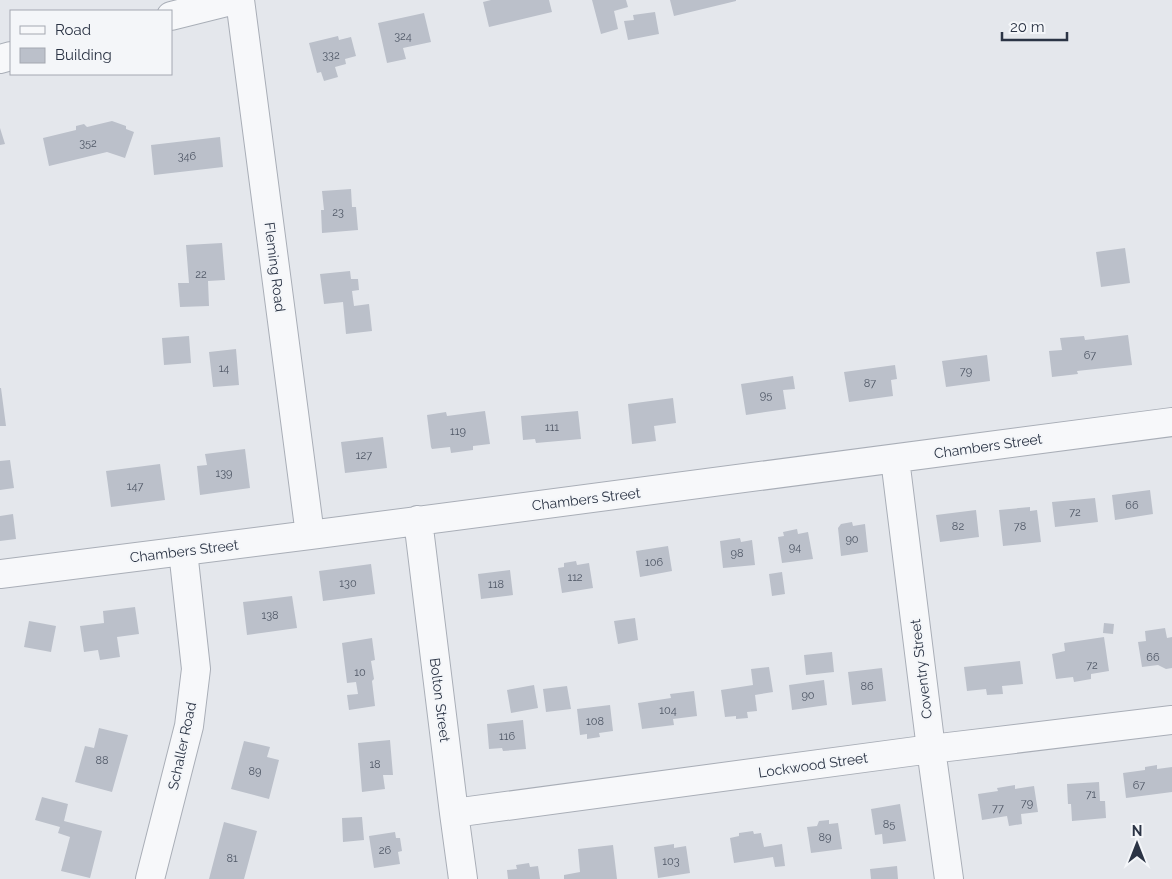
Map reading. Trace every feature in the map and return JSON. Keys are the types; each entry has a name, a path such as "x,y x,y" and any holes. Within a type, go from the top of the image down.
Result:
{"street":[{"path":"172,16 235,0"},
{"name":"Fleming Road","path":"240,0 310,535"},
{"name":"Chambers Street","path":"0,574 1172,422"},
{"name":"Coventry Street","path":"896,459 931,749 949,879"},
{"name":"Bolton Street","path":"418,520 463,879"},
{"name":"Schaller Road","path":"150,879 189,726 196,669 183,551"},
{"name":"Lockwood Street","path":"454,813 931,749 1172,720"}],"building":[{"path":"491,0 549,0 552,12 489,27 483,2"},
{"path":"592,0 626,0 628,7 614,11 618,29 601,34"},
{"path":"670,0 736,0 736,1 674,16"},
{"path":"655,12 659,34 628,40 624,21 634,20 633,15"},
{"path":"424,13 431,42 403,48 406,59 387,63 378,23"},
{"path":"338,36 339,40 351,37 356,56 345,59 346,64 335,67 338,77 324,81 321,72 317,73 309,43"},
{"path":"112,121 126,126 126,129 134,132 125,158 107,152 49,166 43,138 76,130 76,126 84,124 87,127"},
{"path":"0,128 5,144 0,145"},
{"path":"220,137 223,167 154,175 151,145"},
{"path":"351,189 352,207 356,207 358,230 322,233 321,210 324,210 322,191"},
{"path":"222,243 225,280 208,281 209,306 180,307 178,283 189,283 186,245"},
{"path":"1125,248 1130,283 1101,287 1096,252"},
{"path":"350,271 351,279 358,279 359,290 352,291 354,306 369,304 372,331 346,334 343,302 324,304 320,274"},
{"path":"1128,335 1132,365 1077,371 1078,374 1052,377 1049,351 1062,350 1060,338 1084,336 1085,340"},
{"path":"189,336 191,363 164,365 162,338"},
{"path":"236,349 239,385 213,387 209,352"},
{"path":"987,355 990,381 946,387 942,361"},
{"path":"895,365 897,379 891,380 893,396 849,402 844,372"},
{"path":"793,376 795,389 783,390 786,409 746,415 741,384"},
{"path":"1,388 6,426 0,426"},
{"path":"673,398 676,423 654,426 656,441 632,444 628,404"},
{"path":"485,411 490,444 473,446 473,450 451,453 450,447 432,449 427,415 446,412 447,416"},
{"path":"578,411 581,439 536,443 535,439 523,440 521,416"},
{"path":"383,437 387,468 345,473 341,442"},
{"path":"245,449 250,488 200,495 197,466 207,465 205,454"},
{"path":"10,460 14,488 0,490 0,461"},
{"path":"160,464 165,500 111,507 106,471"},
{"path":"1150,490 1153,514 1115,520 1112,495"},
{"path":"1095,498 1098,522 1055,527 1052,502"},
{"path":"1030,507 1030,511 1037,510 1041,542 1003,546 999,510"},
{"path":"976,510 979,537 940,542 936,515"},
{"path":"13,514 16,539 0,541 0,516"},
{"path":"852,522 853,526 865,524 868,552 841,556 838,528 841,524"},
{"path":"797,529 798,534 808,532 813,559 782,563 778,537 784,536 783,532"},
{"path":"740,538 741,542 752,540 755,565 723,568 720,541"},
{"path":"668,546 672,571 640,577 636,551"},
{"path":"576,561 577,565 589,563 593,588 562,593 558,568 564,567 564,563"},
{"path":"371,564 375,594 323,601 319,571"},
{"path":"510,570 513,595 481,599 478,574"},
{"path":"782,572 785,594 772,596 769,574"},
{"path":"292,596 297,628 247,635 243,602"},
{"path":"135,607 139,634 117,637 120,657 100,660 98,650 84,652 80,626 104,623 103,611"},
{"path":"635,618 638,640 618,644 614,621"},
{"path":"29,621 56,626 51,652 24,647"},
{"path":"1104,623 1114,624 1113,634 1103,633"},
{"path":"1165,628 1167,638 1172,637 1172,668 1166,669 1158,665 1142,667 1138,642 1146,641 1145,631"},
{"path":"1104,637 1109,671 1091,674 1091,679 1074,682 1073,677 1056,679 1052,654 1065,651 1064,643"},
{"path":"372,638 375,660 371,661 375,706 349,710 347,695 358,694 356,682 347,683 342,643"},
{"path":"832,652 834,672 806,675 804,655"},
{"path":"1020,661 1023,684 1002,686 1003,694 987,695 986,689 967,691 964,667"},
{"path":"769,667 773,692 755,695 757,711 747,712 748,718 736,719 736,716 725,717 721,690 753,685 751,669"},
{"path":"882,668 886,701 852,705 848,672"},
{"path":"824,680 827,705 792,710 789,685"},
{"path":"534,685 538,708 511,713 507,690"},
{"path":"567,686 571,709 546,712 543,689"},
{"path":"694,691 697,716 673,719 674,725 642,729 638,703 671,698 670,694"},
{"path":"610,705 613,731 599,733 600,737 587,739 587,734 580,735 577,709"},
{"path":"523,720 526,749 503,751 502,748 489,749 487,724"},
{"path":"99,728 128,735 112,792 75,782 85,746 94,748"},
{"path":"390,740 393,775 383,775 385,789 362,792 358,743"},
{"path":"244,741 270,747 267,757 279,760 269,799 231,789"},
{"path":"1157,765 1157,769 1172,767 1172,792 1126,798 1123,773 1145,770 1145,767"},
{"path":"1099,782 1100,801 1105,801 1106,818 1072,821 1071,804 1068,804 1067,784"},
{"path":"1015,785 1015,789 1034,786 1038,812 1021,814 1022,824 1009,826 1007,816 982,820 978,794 998,791 997,788"},
{"path":"42,797 68,804 64,821 102,831 90,878 61,871 70,837 58,833 60,827 35,820"},
{"path":"900,804 906,841 883,844 882,834 875,835 871,809"},
{"path":"362,817 364,840 343,842 342,818"},
{"path":"829,820 829,824 838,823 842,849 811,853 807,827 817,826 819,821"},
{"path":"224,822 257,831 244,879 209,879"},
{"path":"753,831 754,834 761,833 764,847 782,844 785,866 775,867 773,857 734,863 730,838 739,836 739,833"},
{"path":"395,832 396,838 400,838 402,851 398,852 400,864 374,868 369,836"},
{"path":"674,844 674,848 686,846 690,873 658,878 654,847"},
{"path":"613,845 617,879 564,879 564,875 580,872 578,849"},
{"path":"529,863 530,867 538,866 540,879 508,879 507,870 517,869 516,865"},
{"path":"897,866 898,879 871,879 870,869"}]}
